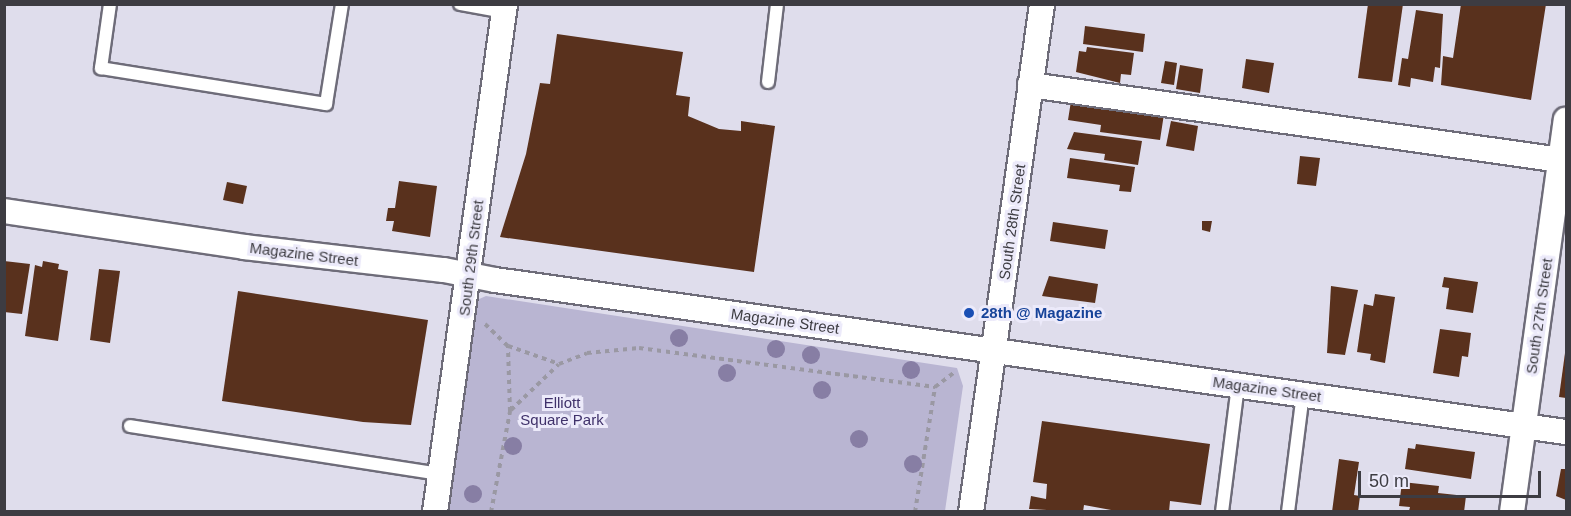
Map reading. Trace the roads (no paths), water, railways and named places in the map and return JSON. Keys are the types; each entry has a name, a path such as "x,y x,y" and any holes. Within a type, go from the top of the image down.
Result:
{"street":[{"name":"South 28th Street","path":"971,512 1042,4"},
{"name":"South 29th Street","path":"435,512 505,8"},
{"path":"1030,85 1561,160"},
{"name":"South 27th Street","path":"1512,512 1566,120"},
{"name":"Magazine Street","path":"4,211 1566,432"}],"lane":[{"path":"110,4 101,68 326,104 342,4"},
{"path":"460,4 505,8"},
{"path":"768,82 777,4"},
{"path":"1222,512 1238,385"},
{"path":"1288,512 1303,394"},
{"path":"130,426 440,474"}],"place":[{"name":"28th @ Magazine","path":"969,313"}],"park label":[{"name":"Elliott Square Park","path":"562,410"}]}
